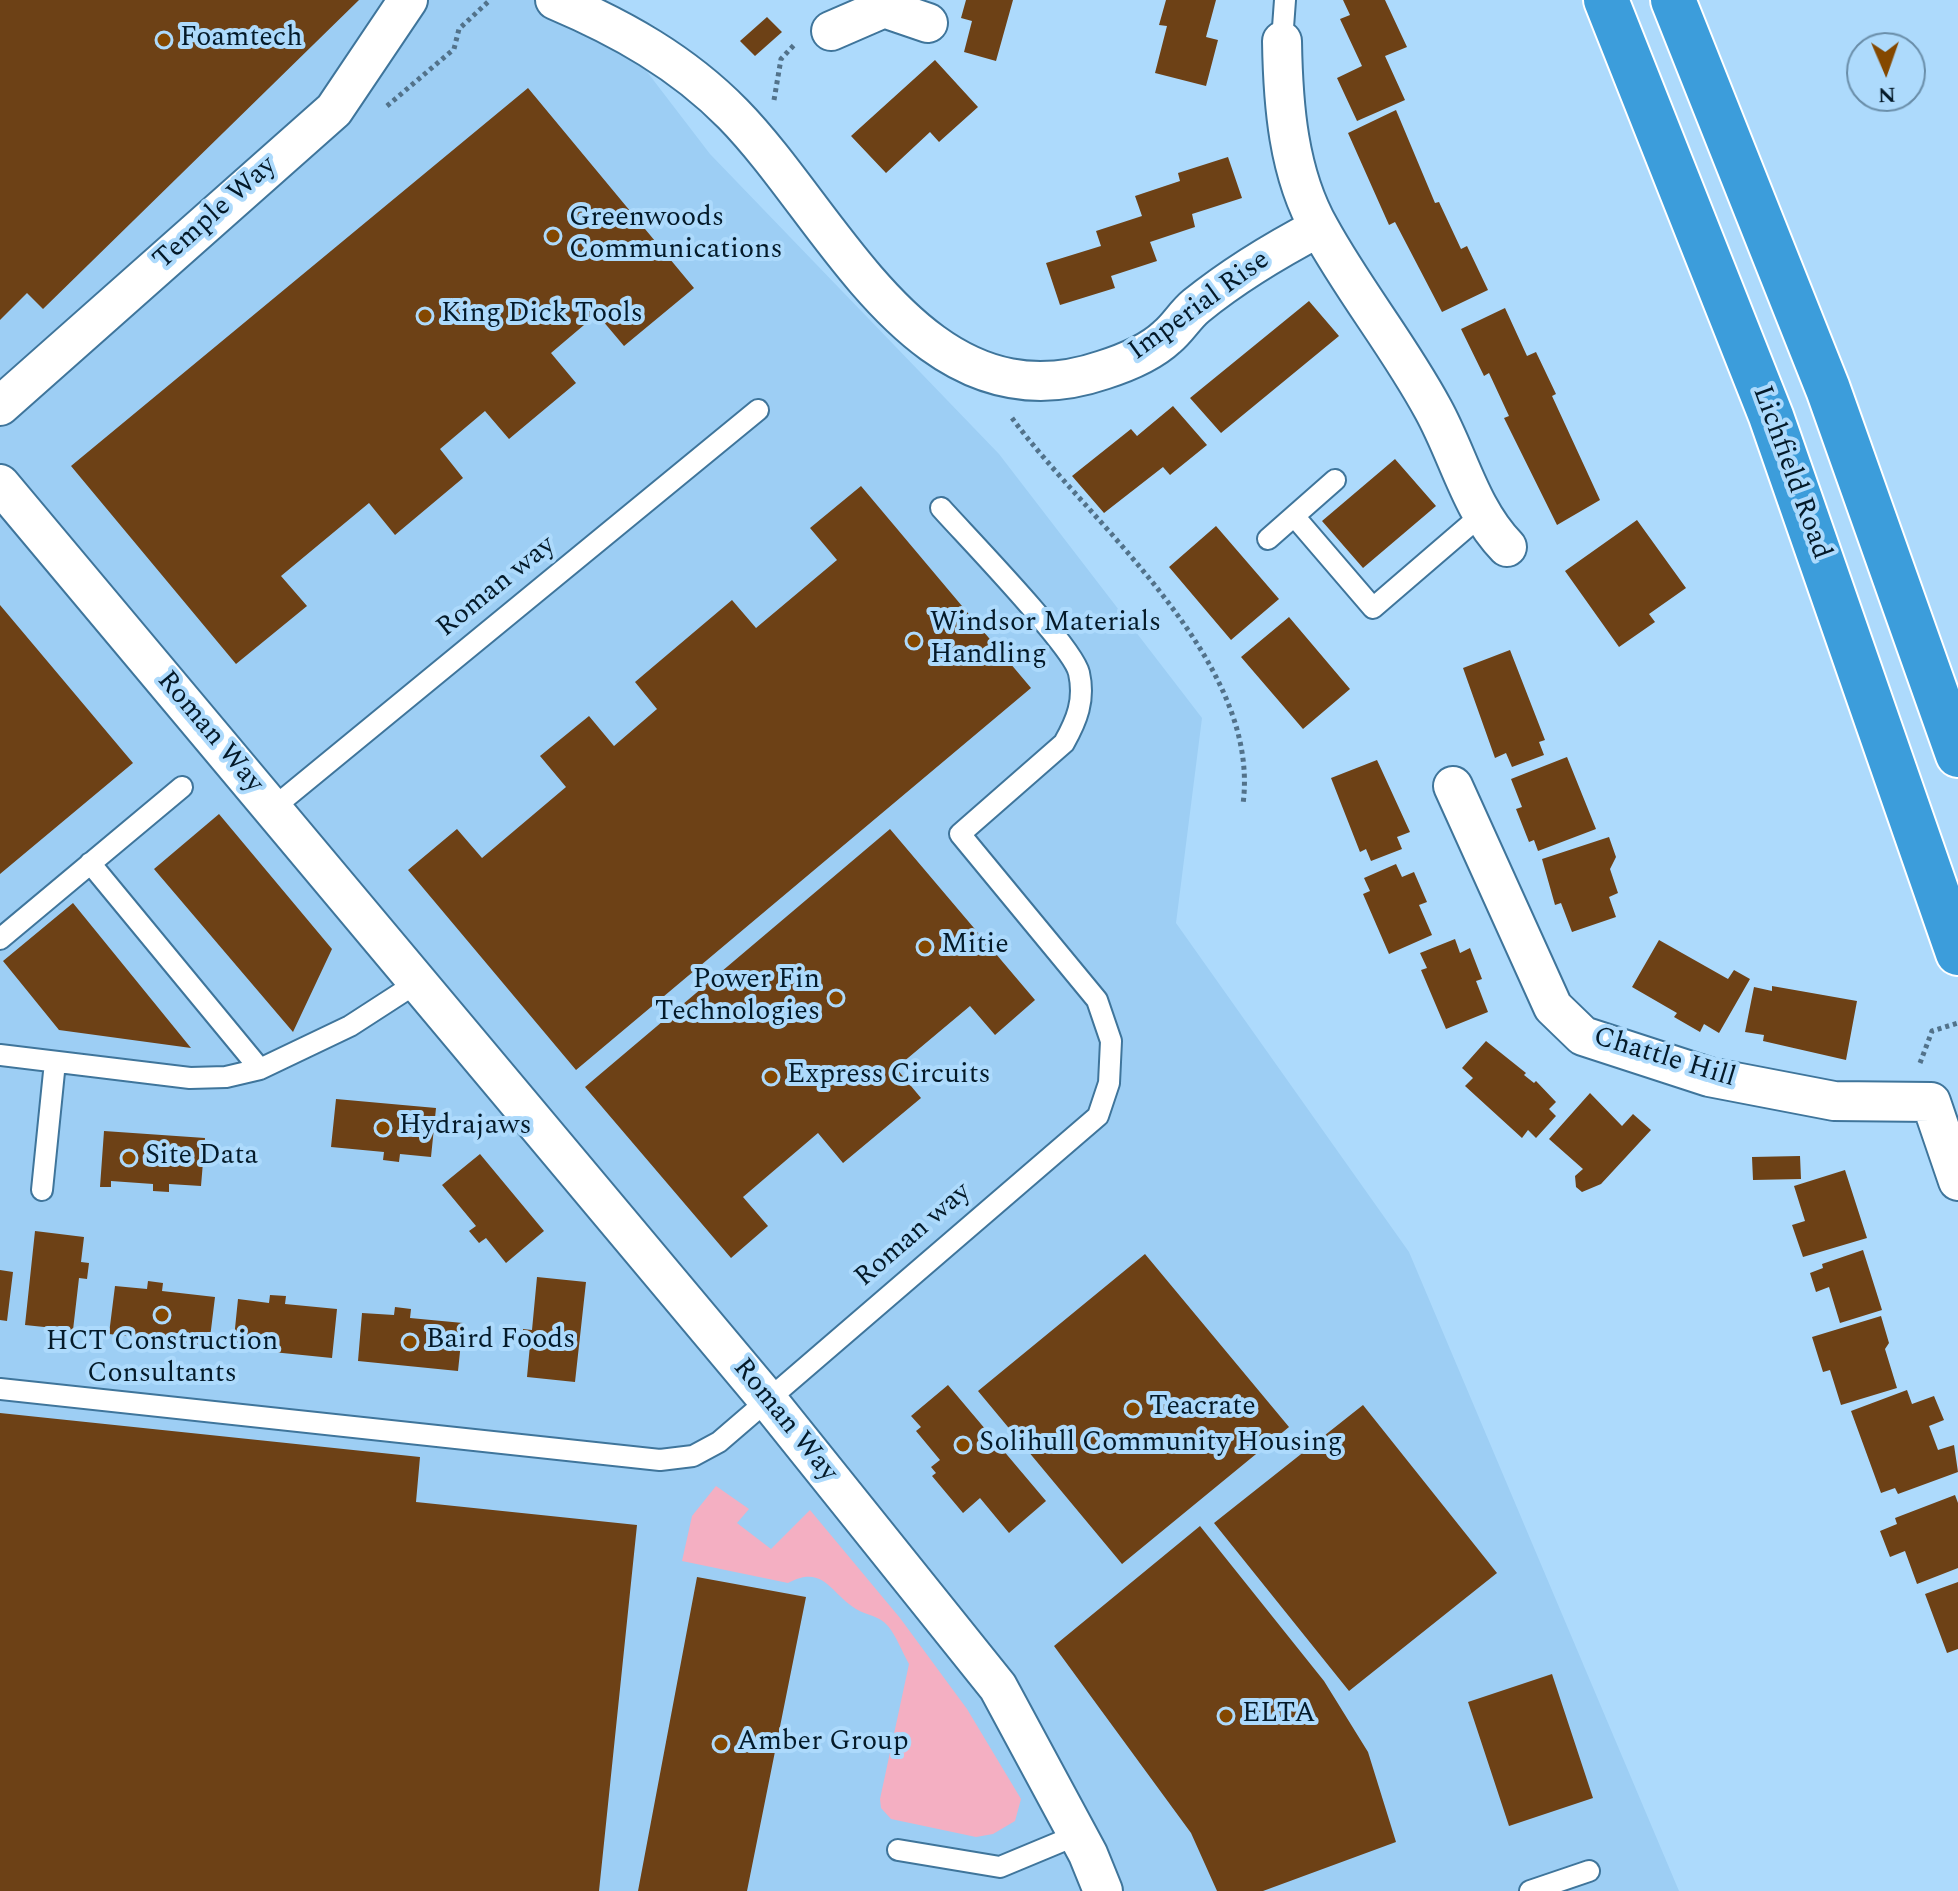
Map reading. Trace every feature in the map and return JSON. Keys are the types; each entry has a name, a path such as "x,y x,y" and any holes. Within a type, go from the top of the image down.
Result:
{"highway":[{"name":"Lichfield Road","path":"1606,0 1771,416 1958,953"},
{"path":"1673,0 1828,389 1958,755"}],"street":[{"name":"Temple Way","path":"0,406 334,110 408,0"},
{"name":"Imperial Rise","path":"555,0 624,32 707,89 770,156 906,324 954,359 995,375 1046,381 1072,378 1134,359 1166,338 1194,307 1287,244 1318,228"},
{"path":"831,31 884,4 928,23"},
{"path":"1282,41 1283,102 1290,138 1318,228 1410,366 1458,458 1480,516 1507,547"},
{"name":"Roman Way","path":"0,484 767,1399 998,1687 1077,1835 1103,1891"},
{"name":"Chattle Hill","path":"1453,786 1553,1007 1583,1036 1709,1077 1834,1101 1918,1102"},
{"path":"1918,1102 1958,1181"}],"lane":[{"path":"1282,41 1285,0"},
{"name":"Roman way","path":"273,808 758,410"},
{"path":"1268,539 1335,480"},
{"name":"Roman way","path":"0,1389 660,1460 693,1456 719,1442 1098,1116 1109,1083 1111,1041 1097,1000 960,834 1064,743 1075,724 1082,697 1078,669 1051,633 941,508"},
{"path":"1294,516 1373,608 1480,516"},
{"path":"0,939 182,787"},
{"path":"90,863 260,1069"},
{"path":"0,1055 190,1078 226,1077 260,1069 350,1026 418,982"},
{"path":"42,1190 55,1062"},
{"path":"898,1850 1000,1867 1077,1835"},
{"path":"1530,1891 1566,1886 1589,1871"}],"path":[{"path":"334,110 365,124 454,49 459,29 490,0"},
{"path":"770,156 776,74 781,59 794,44 811,34 831,31"},
{"path":"995,375 997,397 1015,422 1135,560 1192,636 1237,724 1246,765 1243,804"},
{"path":"1918,1102 1932,1031 1958,1023"}],"shaded area":[{"path":"0,0 592,0 710,154 999,454 1202,718 1176,923 1409,1252 1679,1891 0,1891"},
{"path":"716,1486 749,1509 737,1523 771,1549 810,1510 900,1618 967,1709 1021,1799 1015,1821 993,1834 976,1837 891,1819 881,1808 880,1799 909,1664 897,1640 884,1622 856,1609 818,1579 800,1578 788,1583 682,1561 692,1516"}],"building":[{"path":"0,0 359,0 43,309 27,293 0,320"},
{"path":"966,0 1013,0 996,61 964,52 972,21 961,18"},
{"path":"1166,0 1216,0 1206,37 1218,40 1206,86 1155,73 1167,26 1159,25"},
{"path":"1343,0 1385,0 1407,47 1385,56 1405,100 1357,121 1337,78 1362,66 1340,19 1350,15"},
{"path":"767,17 782,32 755,56 740,41"},
{"path":"935,60 978,107 939,142 930,132 886,173 851,136"},
{"path":"528,88 694,288 624,346 597,314 551,353 576,383 509,439 485,411 440,449 463,478 395,535 369,503 281,576 307,606 236,664 71,466"},
{"path":"1396,110 1435,203 1439,202 1461,249 1467,246 1488,290 1442,312 1395,222 1389,225 1348,133"},
{"path":"1228,157 1242,198 1192,214 1195,227 1150,242 1157,261 1111,276 1115,288 1060,305 1046,263 1101,246 1096,231 1142,216 1135,196 1180,181 1178,173"},
{"path":"1309,301 1339,336 1221,433 1190,398"},
{"path":"1505,308 1527,356 1536,352 1556,394 1552,396 1600,500 1557,525 1504,418 1509,416 1489,373 1484,376 1461,329"},
{"path":"1173,406 1207,445 1170,475 1163,467 1104,513 1072,476 1131,429 1137,436"},
{"path":"1395,459 1436,506 1363,568 1322,521"},
{"path":"861,486 1031,688 576,1070 408,870 457,829 482,858 566,787 540,756 589,716 614,746 657,709 635,682 732,600 756,628 837,560 810,528"},
{"path":"1637,520 1686,588 1649,614 1655,622 1619,647 1565,571"},
{"path":"1216,526 1279,599 1231,640 1169,567"},
{"path":"0,605 133,763 0,874"},
{"path":"1289,617 1350,689 1303,729 1241,657"},
{"path":"1510,650 1545,740 1539,742 1544,755 1512,767 1506,753 1495,758 1463,668"},
{"path":"1567,757 1596,829 1538,851 1534,840 1529,842 1516,809 1522,807 1511,779"},
{"path":"1377,760 1410,832 1397,837 1402,849 1371,861 1366,849 1360,852 1331,778"},
{"path":"219,814 332,949 293,1032 154,869"},
{"path":"890,829 1035,1000 995,1035 970,1006 896,1068 921,1098 843,1163 818,1133 743,1197 768,1226 731,1258 585,1087"},
{"path":"1609,837 1616,857 1610,869 1618,893 1609,897 1616,917 1572,932 1561,903 1555,905 1542,859"},
{"path":"1396,864 1402,877 1414,872 1427,902 1419,905 1432,935 1389,954 1363,894 1370,891 1364,878"},
{"path":"73,903 191,1048 59,1030 3,961"},
{"path":"1455,939 1460,953 1470,948 1482,979 1476,981 1488,1012 1446,1029 1421,970 1427,968 1420,953"},
{"path":"1659,940 1728,979 1734,970 1750,979 1719,1033 1704,1024 1700,1032 1674,1017 1677,1013 1632,987"},
{"path":"1772,986 1857,1001 1846,1060 1763,1041 1764,1035 1745,1032 1754,987 1772,991"},
{"path":"1486,1041 1534,1083 1536,1081 1556,1102 1549,1109 1556,1116 1536,1138 1528,1130 1522,1138 1465,1086 1473,1078 1462,1068"},
{"path":"1590,1093 1622,1126 1633,1114 1651,1130 1601,1184 1582,1192 1576,1187 1575,1176 1583,1169 1549,1139"},
{"name":"Hydrajaws","path":"336,1099 436,1108 431,1157 400,1154 399,1162 383,1160 384,1152 331,1147"},
{"path":"104,1131 205,1138 201,1186 169,1184 169,1192 153,1191 153,1184 111,1181 111,1187 100,1187"},
{"path":"480,1154 544,1231 506,1263 486,1238 479,1243 469,1231 476,1226 442,1185"},
{"path":"1800,1156 1801,1179 1753,1180 1752,1157"},
{"path":"1845,1170 1867,1238 1803,1257 1792,1225 1805,1221 1794,1186"},
{"path":"35,1231 84,1237 81,1262 89,1263 87,1279 79,1278 73,1330 25,1325"},
{"path":"1863,1250 1882,1310 1840,1323 1829,1287 1816,1292 1810,1273 1823,1268 1822,1264"},
{"name":"Teacrate","path":"1145,1254 1289,1427 1122,1564 978,1391"},
{"path":"0,1270 13,1272 7,1321 0,1320"},
{"path":"537,1277 586,1282 575,1382 527,1377 530,1345 522,1345 523,1329 532,1330"},
{"name":"HCT Construction Consultants","path":"148,1281 163,1283 162,1291 215,1297 209,1346 109,1334 115,1286 147,1289"},
{"path":"270,1295 286,1296 285,1304 337,1309 332,1358 233,1348 238,1299 269,1303"},
{"name":"Baird Foods","path":"395,1307 411,1309 410,1318 463,1323 458,1371 358,1361 362,1313 394,1315"},
{"path":"1881,1316 1889,1343 1885,1349 1897,1388 1841,1405 1830,1370 1823,1372 1812,1337"},
{"name":"Solihull Community Housing","path":"948,1385 1046,1501 1009,1533 980,1498 963,1513 932,1476 936,1473 931,1467 940,1460 916,1431 921,1427 911,1416"},
{"path":"1907,1390 1912,1404 1934,1396 1944,1420 1929,1426 1938,1450 1954,1445 1958,1472 1898,1494 1895,1488 1881,1493 1851,1411"},
{"path":"1363,1405 1497,1573 1349,1691 1214,1523"},
{"path":"0,1413 420,1457 416,1502 637,1525 599,1891 0,1891"},
{"path":"1955,1495 1958,1503 1958,1568 1917,1584 1905,1551 1890,1557 1880,1531 1897,1524 1895,1518"},
{"name":"ELTA","path":"1200,1526 1324,1681 1368,1752 1396,1842 1263,1891 1217,1891 1191,1833 1054,1646"},
{"name":"Amber Group","path":"697,1577 806,1597 747,1891 638,1891"},
{"path":"1958,1582 1958,1649 1947,1653 1925,1594"},
{"path":"1552,1674 1593,1798 1509,1826 1468,1702"}],"place":[{"name":"Foamtech","path":"164,40"},
{"name":"Greenwoods Communications","path":"553,236"},
{"name":"King Dick Tools","path":"425,316"},
{"name":"Windsor Materials Handling","path":"914,641"},
{"name":"Mitie","path":"925,947"},
{"name":"Power Fin Technologies","path":"836,998"},
{"name":"Express Circuits","path":"771,1077"},
{"name":"Hydrajaws","path":"383,1128"},
{"name":"Site Data","path":"129,1158"},
{"name":"HCT Construction Consultants","path":"162,1315"},
{"name":"Baird Foods","path":"410,1342"},
{"name":"Teacrate","path":"1133,1409"},
{"name":"Solihull Community Housing","path":"963,1445"},
{"name":"ELTA","path":"1226,1716"},
{"name":"Amber Group","path":"721,1744"}]}
